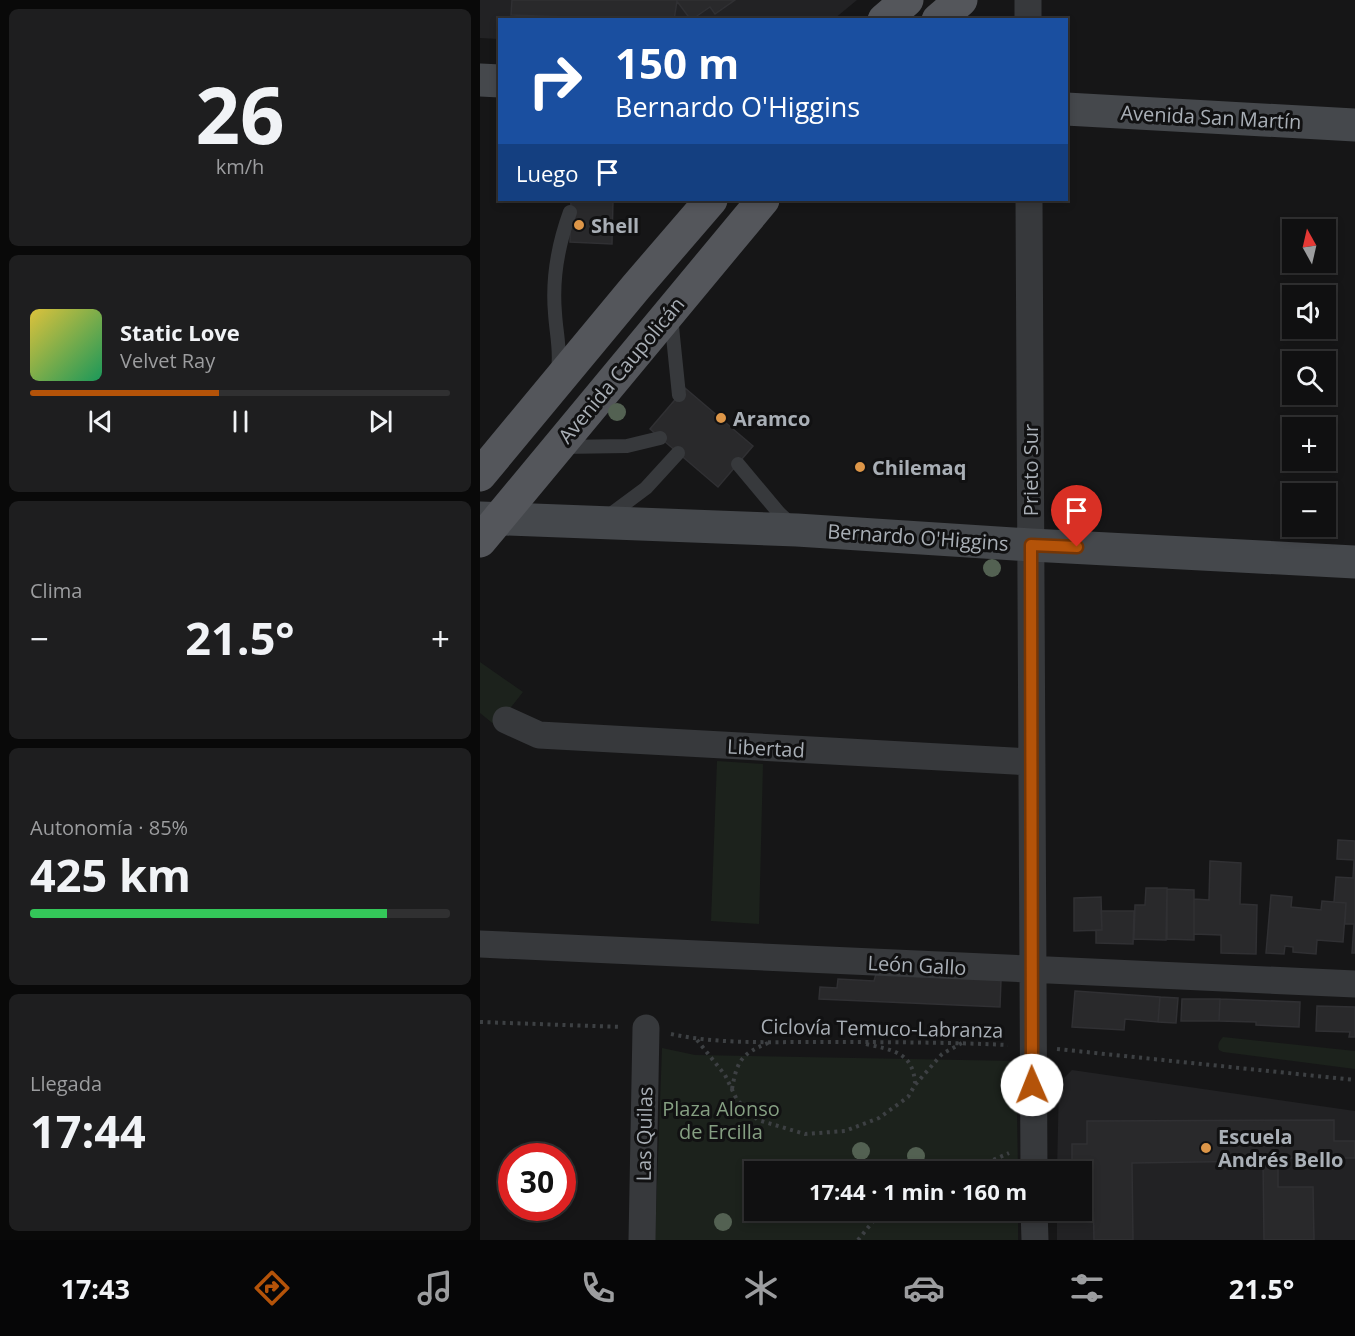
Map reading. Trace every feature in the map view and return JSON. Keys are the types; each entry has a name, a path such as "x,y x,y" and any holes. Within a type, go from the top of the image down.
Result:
{"main road":[{"path":"886,18 907,0"},
{"path":"940,18 961,0"},
{"path":"480,80 498,81"},
{"name":"Avenida San Martín","path":"1068,109 1355,125"},
{"name":"Avenida Caupolicán","path":"480,475 710,201"},
{"name":"Avenida Caupolicán","path":"486,526 556,447 762,201"},
{"name":"Bernardo O'Higgins","path":"486,526 594,524 797,530 1355,562"}],"street":[{"path":"1028,0 1028,18"},
{"name":"Prieto Sur","path":"1029,201 1034,1161"},
{"name":"Libertad","path":"506,720 539,735 1030,762"},
{"name":"León Gallo","path":"480,944 1355,984"},
{"name":"Las Quilas","path":"642,1240 646,1028"},
{"path":"1034,1221 1035,1240"}],"lane":[{"path":"555,384 560,348 554,312 555,267 570,212"},
{"path":"670,312 679,395"},
{"path":"556,447 627,446 660,438"},
{"path":"594,524 646,488 678,453"},
{"path":"738,464 779,513 797,530"}],"path":[{"name":"Ciclovía Temuco-Labranza","path":"480,1022 646,1028 697,1039 1032,1046 1355,1080"},
{"path":"697,1039 725,1075 737,1100 758,1120 805,1134 845,1131 879,1118 908,1097 915,1085 942,1054 963,1043"},
{"path":"732,1089 737,1064 748,1052 771,1042"},
{"path":"856,1042 897,1053 908,1061 914,1069 915,1085"},
{"path":"991,1161 1033,1143"},
{"path":"858,1240 873,1221"}],"shaded area":[{"path":"480,0 857,0 835,18 498,18 498,39 480,38"},
{"name":"Escuela Andrés Bello","path":"1072,1070 1355,1111 1355,1240 1057,1240 1057,1221 1092,1221 1092,1161 1057,1161 1059,1083"}],"green space":[{"path":"480,662 523,692 496,726 480,713"},
{"path":"717,761 763,764 759,924 711,921"},
{"path":"1223,1037 1355,1051 1355,1069 1223,1052 1218,1046"},
{"name":"Plaza Alonso de Ercilla","path":"662,1048 695,1055 1016,1061 1018,1161 744,1161 744,1221 1018,1221 1018,1240 655,1240"}],"building":[{"path":"512,0 677,1 674,18 511,15"},
{"path":"676,0 735,0 715,14 710,7 694,18 690,18"},
{"path":"571,201 613,201 612,244 570,242"},
{"path":"685,388 753,446 718,487 650,429"},
{"path":"1338,840 1355,841 1355,860 1337,859"},
{"path":"1354,860 1355,953 1352,953 1354,924 1345,924 1346,903 1334,902 1336,877 1353,878"},
{"path":"1210,861 1241,863 1240,904 1257,905 1256,954 1221,953 1221,935 1194,934 1194,899 1209,900"},
{"path":"1146,888 1167,888 1166,940 1134,939 1135,905 1145,905"},
{"path":"1167,889 1194,890 1194,940 1167,939"},
{"path":"1271,895 1292,897 1291,907 1321,910 1322,901 1346,903 1343,942 1317,940 1316,954 1293,952 1293,947 1285,946 1284,954 1266,953"},
{"path":"1101,897 1102,930 1074,931 1074,898"},
{"path":"1101,911 1134,911 1133,944 1096,943 1096,930 1102,930"},
{"path":"876,974 1001,980 1000,1007 819,999 820,987 837,988 838,979 874,981"},
{"path":"1075,991 1160,997 1158,1022 1125,1019 1124,1030 1072,1027"},
{"path":"1160,997 1178,998 1176,1023 1158,1022"},
{"path":"1182,999 1220,999 1219,1021 1181,1021"},
{"path":"1220,999 1300,1002 1299,1027 1219,1021"},
{"path":"1317,1006 1355,1007 1355,1037 1349,1037 1350,1032 1316,1031"},
{"path":"1334,1120 1334,1141 1355,1141 1355,1158 1278,1158 1278,1187 1313,1187 1314,1240 1264,1240 1263,1161 1132,1163 1133,1240 1094,1240 1092,1161 1072,1161 1072,1144 1087,1144 1087,1121"}],"place":[{"name":"Shell","path":"579,225"},
{"name":"Aramco","path":"721,418"},
{"name":"Chilemaq","path":"860,467"},
{"name":"Escuela Andrés Bello","path":"1206,1148"}],"route":[{"path":"1032,1085 1031,545 1077,547"}]}
